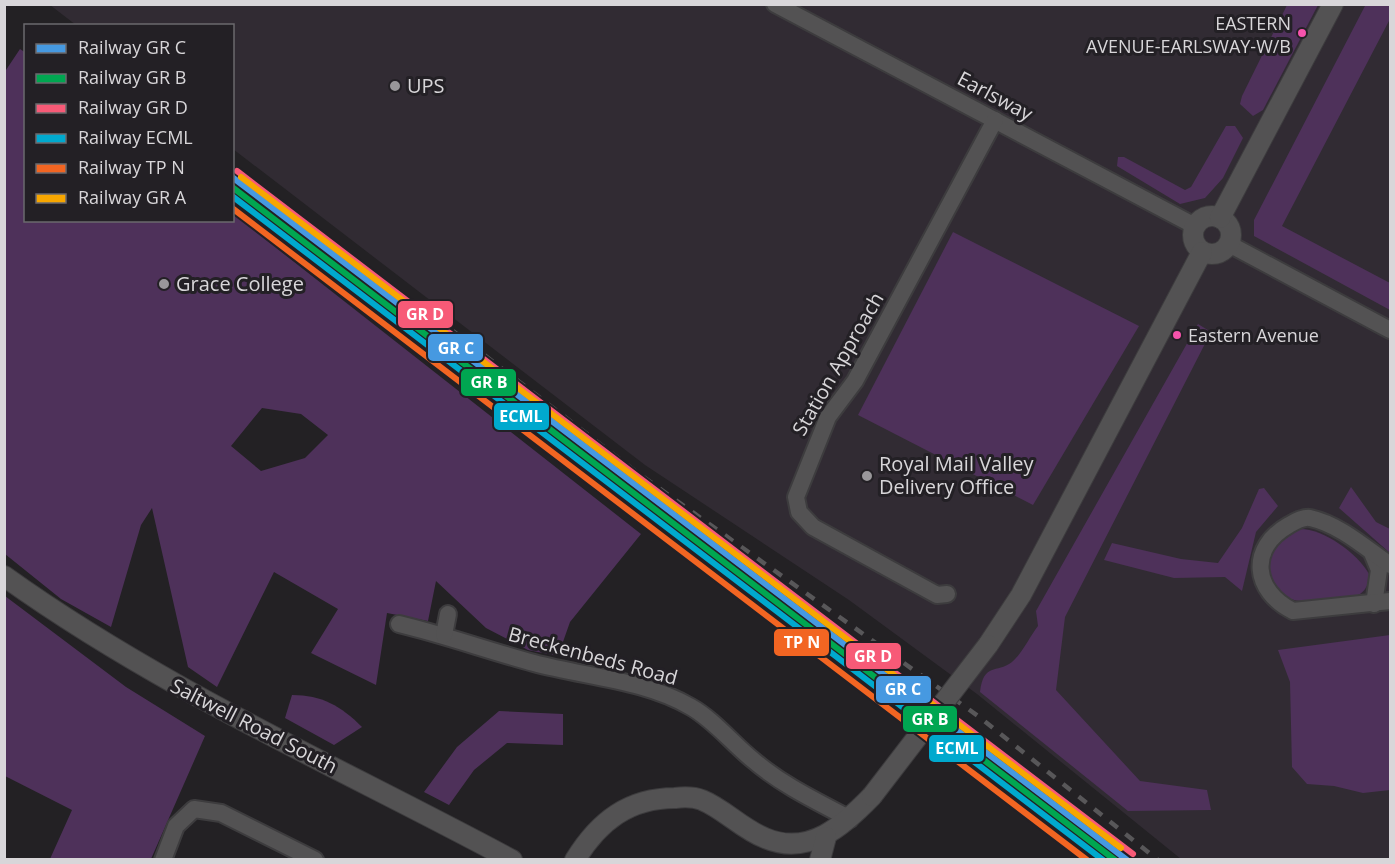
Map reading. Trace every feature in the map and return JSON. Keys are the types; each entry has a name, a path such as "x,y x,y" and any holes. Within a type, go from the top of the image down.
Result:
{"street":[{"name":"Earlsway","path":"775,4 1195,226"},
{"path":"1220,218 1333,4"},
{"name":"Station Approach","path":"947,594 937,595 813,527 799,512 796,496 828,417 855,381 995,120"},
{"path":"1203,218 1220,218 1231,232 1229,244 1214,254 1202,252 1194,243 1195,226 1203,218"},
{"path":"1229,244 1390,330"},
{"path":"575,860 609,818 626,807 662,798 701,799 765,838 785,843 826,837 850,819 872,796 988,645 1021,595 1202,252"},
{"path":"1372,552 1379,570 1382,602 1293,611 1280,604 1271,595 1265,585 1259,564 1263,550 1281,530 1309,518 1336,529 1372,552 1390,566"},
{"name":"Saltwell Road South","path":"4,576 67,621 205,702 513,860"},
{"path":"444,635 448,614"},
{"name":"Breckenbeds Road","path":"399,624 444,635 534,663 657,692 678,700 694,708 774,776 796,791 850,819"},
{"path":"163,860 176,826 194,809 221,813 315,860"},
{"path":"820,860 826,837"}],"shaded area":[{"path":"1366,4 1390,5 1390,19 1282,226 1390,283 1390,310 1254,236 1254,220"},
{"path":"50,5 1390,5 1390,859 1181,859 977,694 849,600 645,465 234,150 234,24 75,24"},
{"path":"1287,5 1318,5 1263,110 1253,116 1240,104 1242,96"},
{"path":"20,49 24,52 24,222 234,222 234,215 641,534 570,622 558,656 528,650 486,628 436,581 428,621 387,613 376,685 311,653 338,609 274,572 217,687 188,667 152,508 141,525 111,627 61,599 5,554 4,73","holes":["262,408 301,414 328,435 305,458 261,471 231,446"]},
{"path":"1226,126 1235,126 1243,138 1223,178 1205,198 1180,204 1117,166 1118,157 1124,157 1185,190 1191,187"},
{"path":"953,232 1139,326 1033,505 858,415"},
{"path":"1198,324 1211,332 1065,617 1056,690 1140,781 1207,790 1211,810 1128,811 980,692 984,676 1012,662 1038,626 1036,611"},
{"path":"1351,487 1376,522 1390,529 1390,553 1339,508"},
{"path":"1264,488 1278,506 1256,532 1242,591 1225,577 1174,578 1104,560 1112,543 1181,559 1218,563 1242,528 1259,489"},
{"path":"1300,529 1319,533 1329,538 1357,558 1369,574 1367,585 1360,594 1326,601 1305,601 1291,599 1280,592 1273,583 1270,573 1273,552 1289,535"},
{"path":"5,596 126,687 205,736 151,859 50,859 72,810 5,776"},
{"path":"1390,635 1390,790 1363,793 1334,786 1307,784 1292,767 1290,682 1278,650"},
{"path":"292,695 313,697 330,703 362,727 334,745 285,718"},
{"path":"499,711 563,714 563,745 507,743 474,770 449,805 424,792 457,747"}],"railway":[{"path":"453,331 635,471 978,716 1158,860"}],"transit line":[{"path":"237,171 1133,854"},
{"path":"241,177 1121,848"},
{"path":"234,179 1127,860"},
{"path":"234,189 1115,860"},
{"path":"234,210 1087,860"}],"rail line":[{"name":"ECML","path":"234,198 1103,860"}],"place":[{"name":"EASTERN AVENUE-EARLSWAY-W/B","path":"1302,33"},
{"name":"UPS","path":"395,86"},
{"name":"Grace College","path":"164,284"},
{"name":"Eastern Avenue","path":"1177,335"},
{"name":"Royal Mail Valley Delivery Office","path":"867,476"}]}
